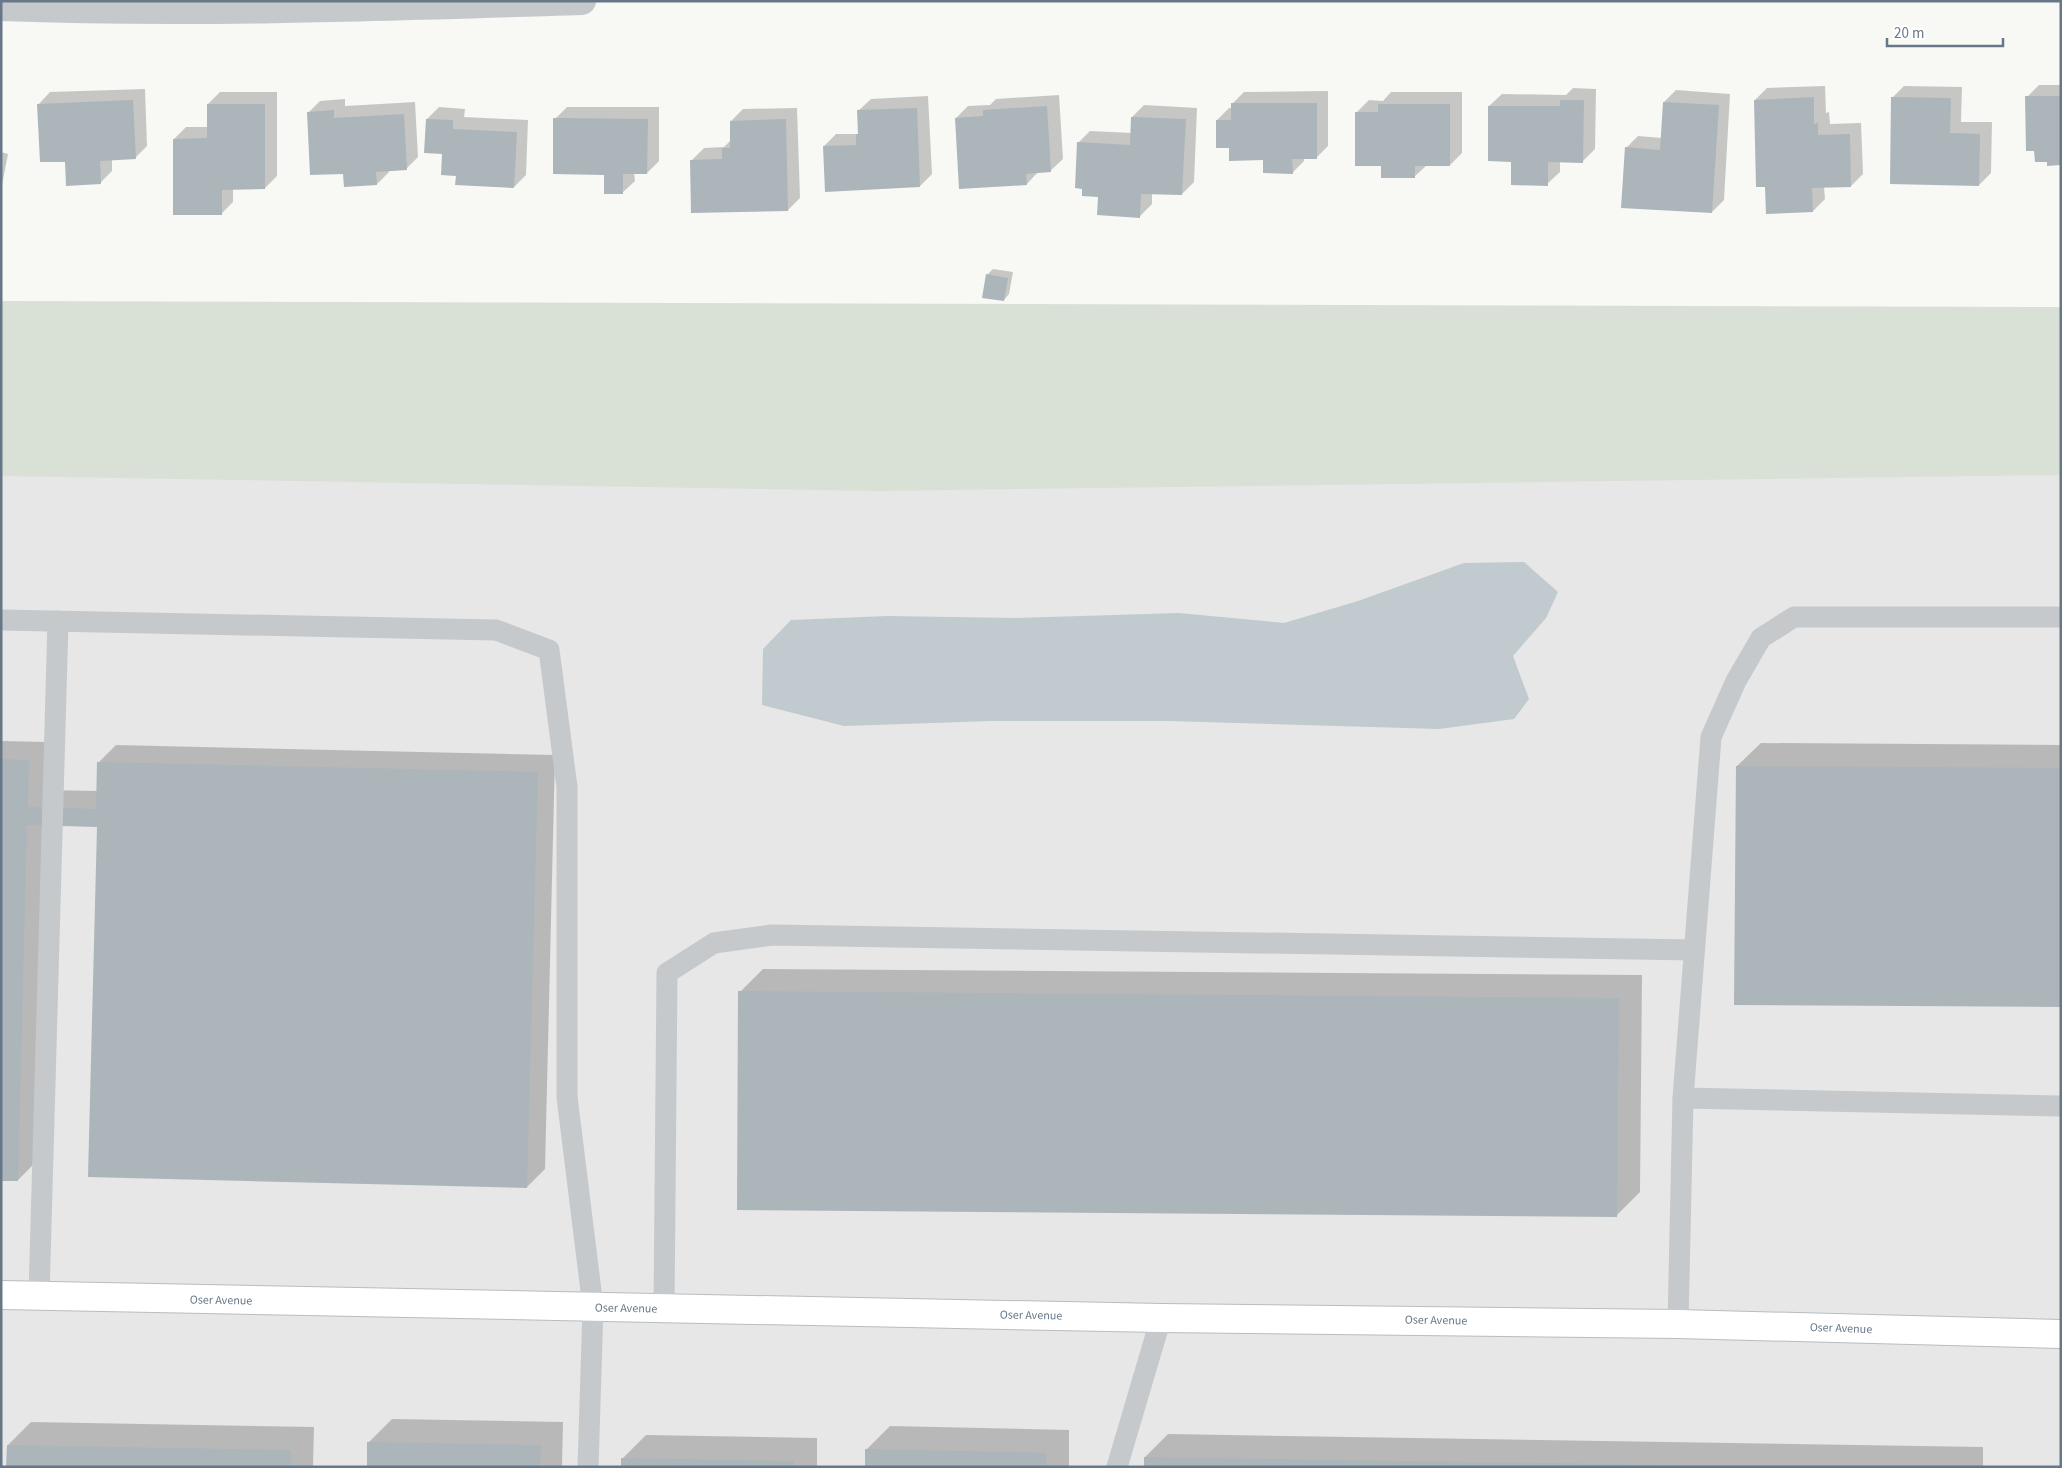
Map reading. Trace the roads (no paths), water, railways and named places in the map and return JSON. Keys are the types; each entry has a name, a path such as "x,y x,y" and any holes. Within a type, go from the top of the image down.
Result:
{"street":[{"path":"1,7 101,11 377,7 582,1"},
{"name":"Oser Avenue","path":"1,1295 1161,1318 1678,1324 2061,1334"}],"lane":[{"path":"1678,1324 1683,1098 1711,737 1736,681 1761,638 1794,617 2061,617"},
{"path":"1,620 496,630 549,650 567,787 567,1097 593,1307 588,1467"},
{"path":"39,1296 58,622"},
{"path":"664,1308 667,973 714,942 772,935 1694,950"},
{"path":"1683,1098 2061,1106"},
{"path":"1117,1467 1161,1318"}]}
